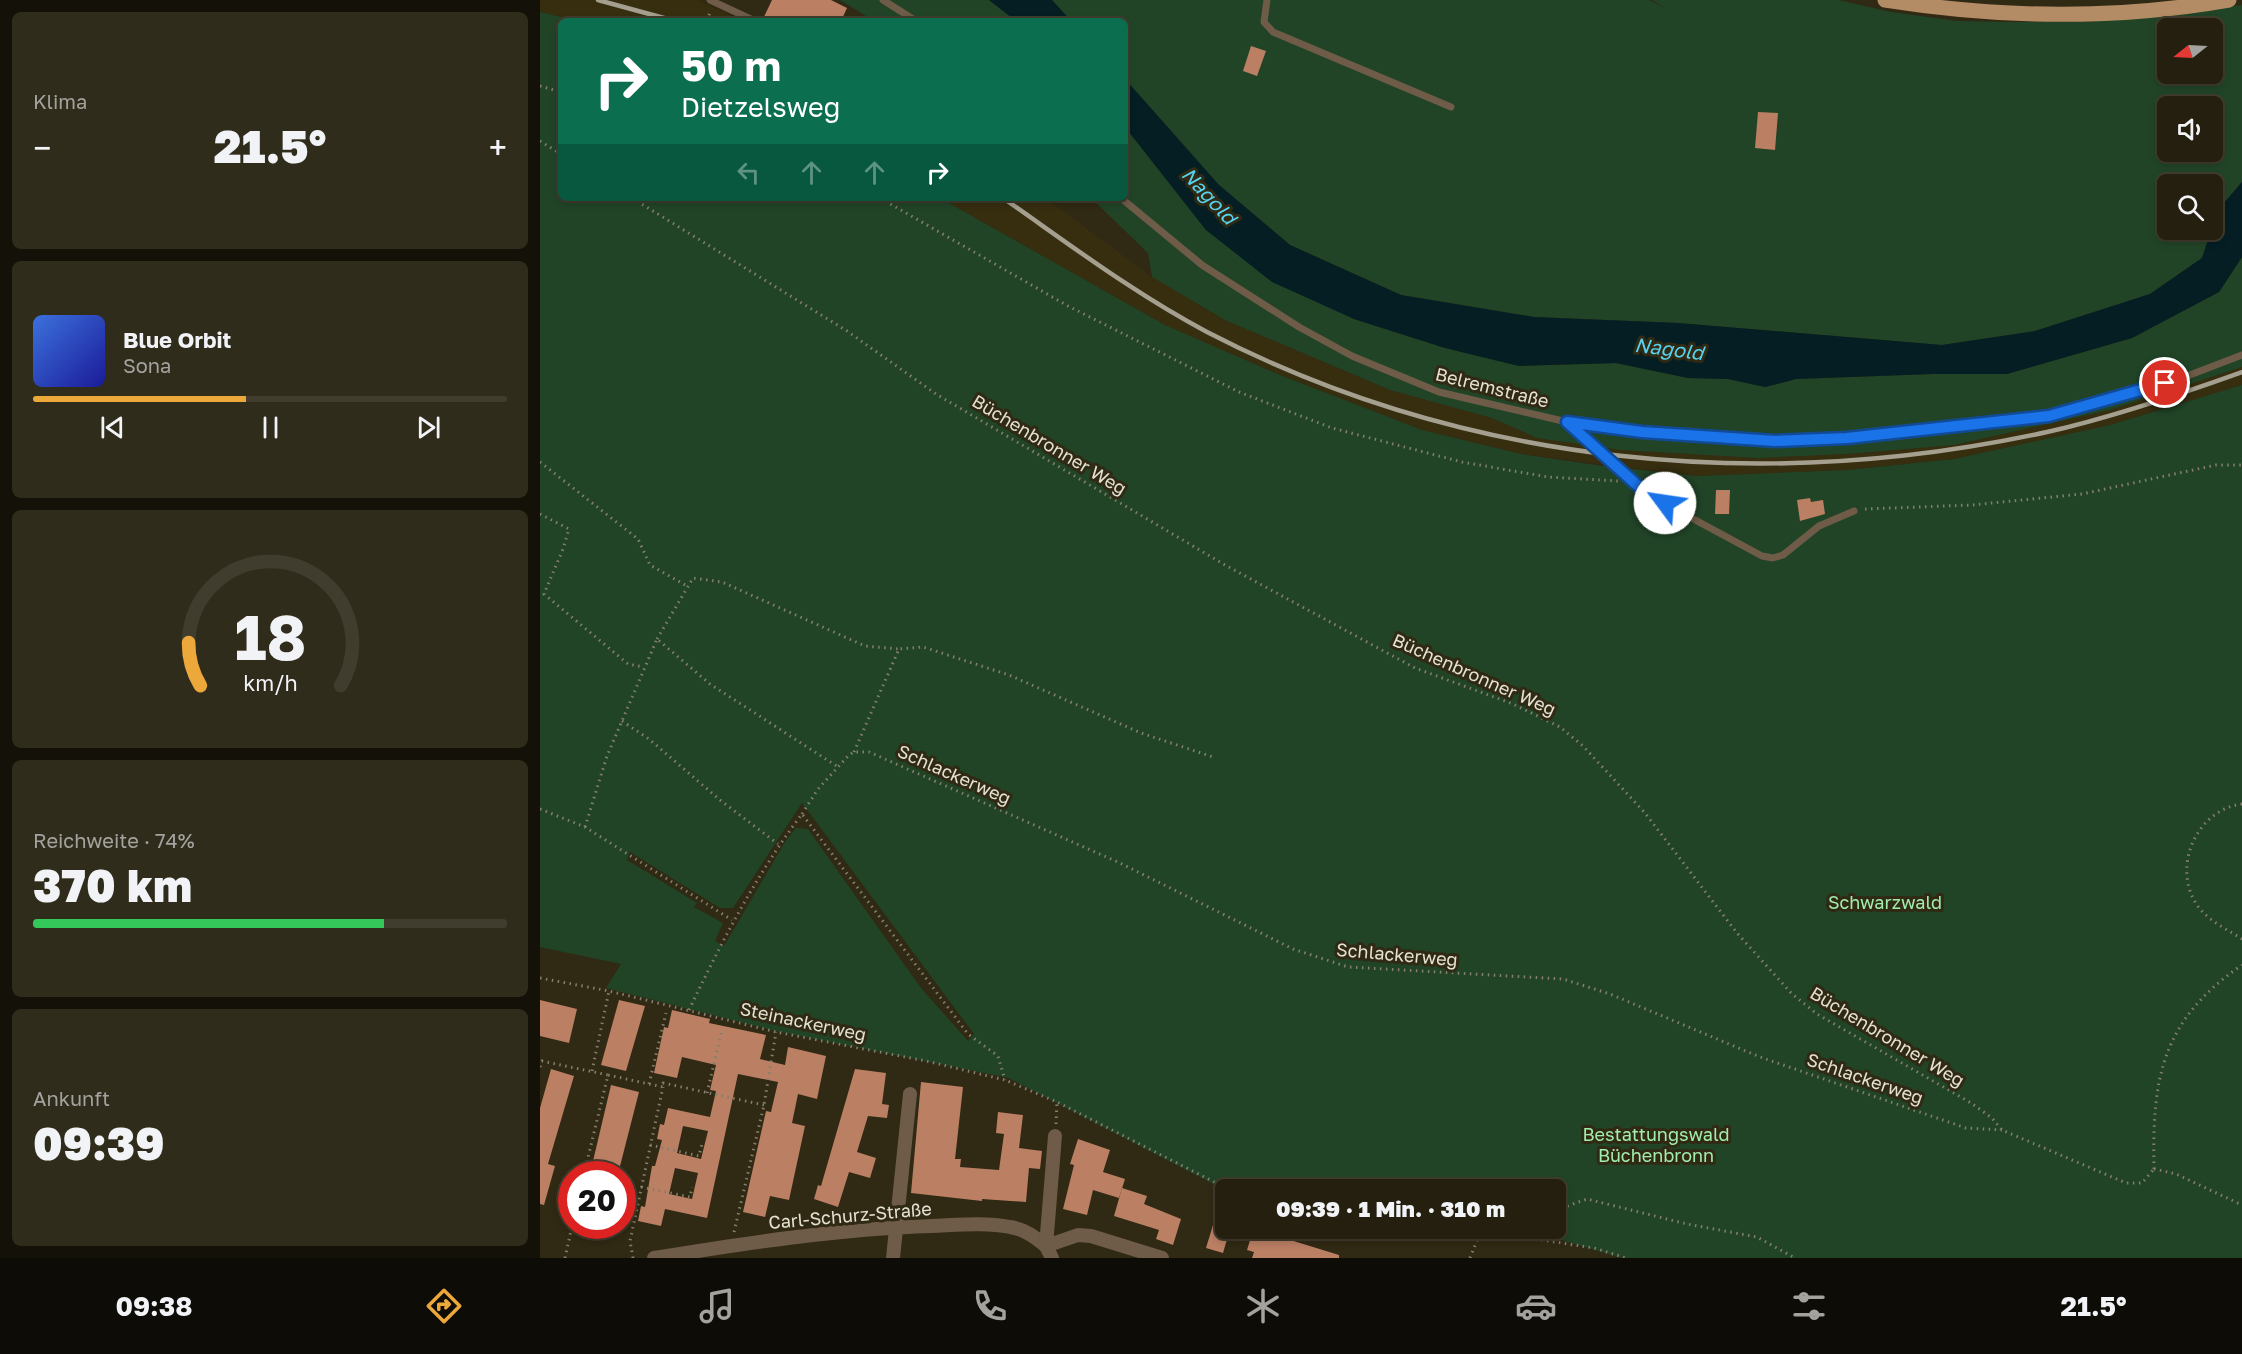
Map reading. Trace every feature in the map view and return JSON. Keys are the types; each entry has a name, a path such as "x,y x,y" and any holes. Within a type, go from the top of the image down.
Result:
{"main road":[{"path":"1885,0 1972,12 2054,14 2152,10 2229,0"}],"street":[{"path":"893,1258 910,1094"},
{"path":"1049,1252 1055,1136"},
{"name":"Carl-Schurz-Straße","path":"654,1258 731,1246 897,1227 987,1224 1011,1227 1029,1233 1049,1252"},
{"path":"1049,1252 1078,1235 1091,1236 1162,1258"}],"lane":[{"path":"710,0 749,18"},
{"path":"883,0 911,18"},
{"path":"1267,0 1264,22 1273,32 1451,107"},
{"name":"Belremstraße","path":"1125,201 1221,279 1299,327 1352,356 1459,399 1567,422 1647,494 1742,547 1773,558 1783,555 1819,526 1854,511"},
{"path":"1567,422 1642,432 1775,441 1880,435 2022,420 2065,412 2182,378 2242,355"}],"path":[{"path":"540,86 558,91"},
{"path":"540,141 558,152"},
{"name":"Büchenbronner Weg","path":"637,201 847,331 936,394 1225,565 1414,668 1513,704 1560,727 1583,746 1645,813 1737,933 1791,993 1817,1014 1971,1103 1992,1118 2002,1130 2126,1183 2142,1183 2154,1169"},
{"path":"885,201 1068,306 1239,392 1311,420 1462,462 1548,477 1634,482"},
{"path":"540,462 638,539 650,565 688,586"},
{"path":"1854,511 1971,505 2082,494 2216,465 2242,465"},
{"path":"540,514 569,529 544,594 628,663 643,667"},
{"path":"585,827 607,756 643,667 693,578 722,582 865,646 899,649 924,647 1008,675 1131,729 1213,758"},
{"path":"657,639 710,684 837,767"},
{"path":"689,1010 732,920 779,844 837,767 854,752 899,649"},
{"path":"622,721 649,739 720,800 779,844"},
{"name":"Schlackerweg","path":"854,752 869,752 939,782 1120,863 1293,949 1322,960 1348,967 1563,979 1610,994 1760,1057 1966,1128 2002,1130"},
{"path":"2242,804 2221,811 2207,821 2195,836 2186,862 2192,894 2200,909 2242,939"},
{"path":"540,809 585,827 732,920"},
{"path":"802,814 968,1034 998,1056 1005,1080"},
{"path":"2242,965 2215,984 2174,1035 2160,1074 2153,1118 2154,1169 2176,1174 2242,1205"},
{"name":"Steinackerweg","path":"540,978 609,990 776,1032 926,1061 1005,1080 1057,1102 1215,1182"},
{"path":"592,1071 609,990"},
{"path":"649,1084 666,1013"},
{"path":"707,1092 722,1030"},
{"path":"731,1246 764,1105 776,1032"},
{"path":"540,1065 542,1061 663,1087"},
{"path":"587,1161 608,1075"},
{"path":"633,1258 630,1241 663,1083 764,1105"},
{"path":"1055,1136 1057,1102"},
{"path":"650,1145 699,1156 702,1144"},
{"path":"641,1187 690,1197 692,1187"},
{"path":"1566,1206 1587,1199 1687,1224 1756,1237 1795,1258"},
{"path":"565,1258 569,1239"},
{"path":"1470,1258 1477,1239"},
{"path":"1535,1239 1594,1248 1612,1256 1626,1258"}],"shaded area":[{"path":"540,0 697,0 736,18 565,18 540,12"},
{"path":"945,201 1050,201 1152,277 1225,320 1390,390 1492,418 1537,438 1620,450 1758,458 1848,454 1954,445 2110,410 2242,367 2242,385 2110,425 1954,459 1848,470 1696,476 1521,454 1422,430 1280,375 1165,325"}],"green space":[{"path":"840,0 989,0 1012,18 869,18"},
{"path":"1052,0 1649,0 1665,8 1652,0 1838,0 1891,12 1957,21 2006,22 2086,22 2242,5 2242,182 2223,204 2223,174 2157,174 2157,240 2208,240 2202,258 2150,294 2035,331 1942,345 1678,323 1534,317 1401,295 1290,245 1219,185 1128,82 1128,18 1068,18"},
{"name":"Schwarzwald","path":"540,12 565,18 558,18 558,201 945,201 1165,325 1280,375 1422,430 1521,454 1696,476 1848,470 1954,459 2110,425 2242,385 2242,1258 1622,1258 1558,1239 1566,1239 1566,1179 1215,1179 1215,1185 1009,1078 776,1031 606,988 621,964 540,947","holes":["802,803 974,1034 968,1041 921,988 808,829 796,828 785,842 724,946 715,941 723,923 694,907 697,903 627,860 630,852 720,908 733,908"]},
{"path":"1128,131 1206,230 1354,319 1445,348 1519,366 1616,363 1688,378 1728,379 1765,387 1796,379 2007,374 2132,338 2219,292 2242,257 2242,367 2110,410 1954,445 1848,454 1758,458 1620,450 1537,438 1492,418 1390,390 1225,320 1152,277 1148,253 1094,201 1128,201"}],"water":[{"path":"989,0 1052,0 1068,18 1012,18"},
{"name":"Nagold","path":"1128,82 1219,185 1290,245 1401,295 1534,317 1678,323 1942,345 2035,331 2150,294 2202,258 2208,240 2223,240 2223,204 2242,182 2242,257 2219,292 2132,338 2007,374 1796,379 1765,387 1728,379 1688,378 1616,363 1519,366 1445,348 1354,319 1272,282 1206,230 1128,131"}],"building":[{"path":"772,0 831,0 847,8 842,18 763,18"},
{"path":"1251,46 1266,51 1257,76 1243,71"},
{"path":"1758,112 1778,113 1775,150 1755,148"},
{"path":"1716,490 1730,490 1729,514 1715,514"},
{"path":"1810,498 1811,502 1823,500 1825,514 1800,521 1797,500"},
{"path":"540,1000 577,1009 569,1043 540,1036"},
{"path":"619,1000 645,1006 626,1071 601,1065"},
{"path":"672,1010 710,1019 709,1023 766,1035 760,1059 785,1065 788,1047 826,1056 817,1099 798,1094 792,1123 805,1126 789,1200 770,1196 765,1217 743,1212 766,1111 771,1112 778,1082 738,1074 707,1218 665,1209 661,1226 638,1221 641,1206 645,1207 652,1166 655,1166 662,1140 657,1139 660,1124 664,1125 668,1108 710,1117 716,1091 710,1090 716,1065 682,1057 677,1078 654,1073 664,1027 668,1028","holes":["683,1126 708,1131 701,1159 677,1153","675,1168 698,1173 692,1199 669,1194"]},
{"path":"551,1069 574,1076 548,1164 555,1166 544,1205 540,1204 540,1108"},
{"path":"855,1069 886,1073 882,1104 889,1105 887,1118 868,1116 857,1152 876,1158 870,1178 849,1172 838,1207 814,1199 818,1185 821,1186"},
{"path":"921,1082 963,1087 955,1159 961,1159 960,1167 999,1170 1004,1134 996,1133 998,1112 1023,1115 1019,1148 1042,1151 1040,1169 1029,1168 1026,1202 982,1199 982,1201 911,1193"},
{"path":"611,1085 639,1092 621,1161 593,1161"},
{"path":"1078,1139 1110,1150 1103,1172 1125,1179 1119,1198 1093,1190 1087,1215 1063,1209 1074,1165 1070,1164"},
{"path":"1122,1188 1147,1196 1144,1204 1181,1219 1173,1245 1156,1239 1159,1230 1114,1216"},
{"path":"1213,1225 1215,1225 1215,1239 1227,1239 1223,1253 1206,1248"},
{"path":"1250,1239 1287,1239 1339,1255 1339,1258 1252,1258 1254,1252 1247,1250"}],"railway":[{"path":"598,0 664,18"},
{"path":"1007,201 1154,302 1207,332 1306,377 1408,413 1512,439 1618,455 1725,463 1832,461 1940,451 2047,432 2096,420 2242,372"}],"route":[{"path":"1665,503 1647,494 1567,422 1607,429 1775,441 1847,438 2049,416 2165,383"}],"park label":[{"name":"Bestattungswald Büchenbronn","path":"1656,1145"}]}
